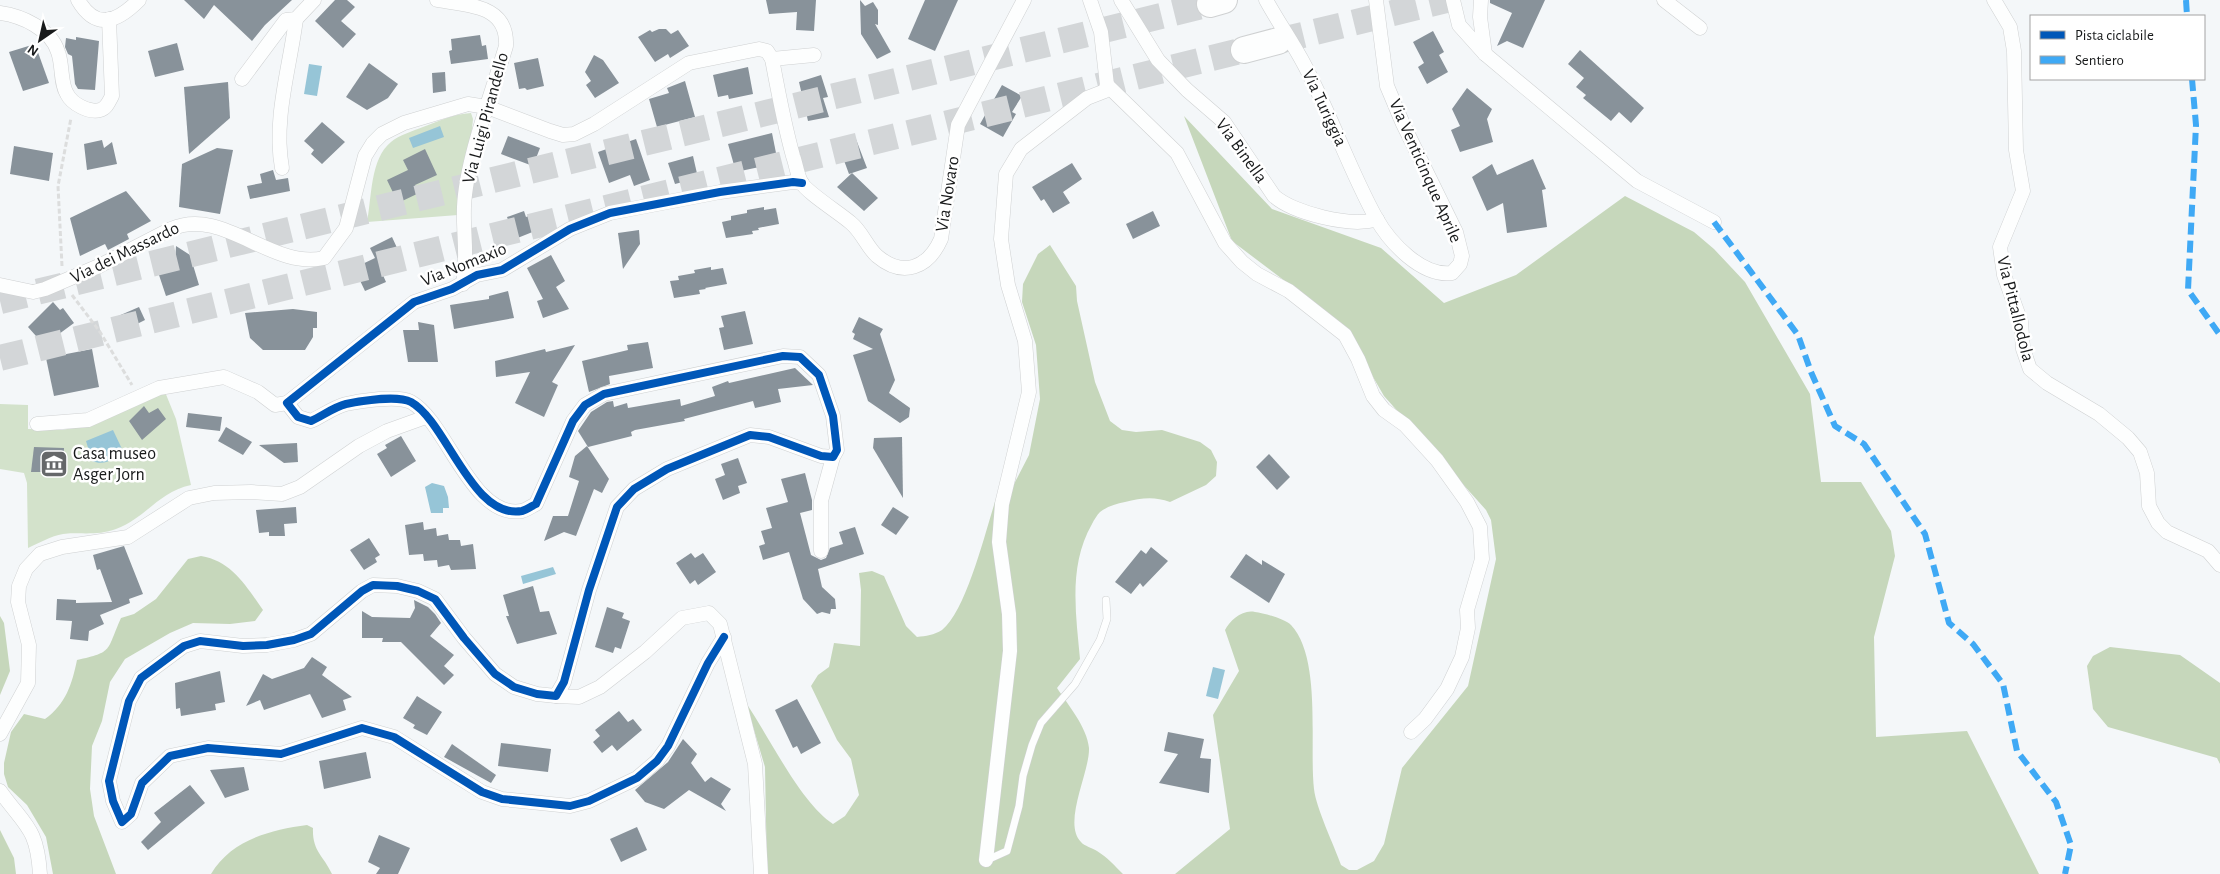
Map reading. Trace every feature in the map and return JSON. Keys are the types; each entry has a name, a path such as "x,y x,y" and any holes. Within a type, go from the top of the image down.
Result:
{"highway":[{"path":"1244,50 1278,41"}],"street":[{"path":"78,0 85,13 95,19 109,19 124,15 139,0"},
{"path":"242,79 286,20 296,18 314,0"},
{"name":"Via Luigi Pirandello","path":"437,0 484,9 501,21 506,34 506,46 472,164 464,206 467,260 463,284"},
{"name":"Via Novaro","path":"802,183 853,224 876,255 890,265 903,268 927,261 936,251 941,239 958,125 1024,0"},
{"path":"986,860 1010,651 1009,614 999,542 1002,504 1029,392 1025,341 1008,285 1002,239 1006,174 1021,149 1087,98 1105,91 1107,86 1100,32 1090,0"},
{"name":"Via Binella","path":"1121,0 1158,60 1187,90 1224,122 1274,196 1284,205 1297,210 1342,220 1370,222 1376,219"},
{"name":"Via Turiggia","path":"1266,0 1305,65 1376,219"},
{"name":"Via Venticinque Aprile","path":"1376,0 1387,86 1403,124 1456,232 1462,256 1460,264 1452,273 1442,274 1423,268 1402,251 1376,219"},
{"path":"1453,0 1459,25 1486,54 1637,181 1714,222"},
{"path":"1481,0 1480,18 1486,54"},
{"path":"1664,0 1700,28"},
{"name":"Via Pittallodola","path":"1994,0 2010,28 2012,36 2016,107 2016,150 2023,191 2000,247 2004,275 2021,322 2024,349 2030,369 2047,383 2099,414 2128,438 2140,452 2147,473 2149,506 2158,523 2167,532 2208,551 2220,565"},
{"path":"0,13 28,21 48,35 58,51 66,94 74,103 89,110 100,110 107,105 112,96 109,19"},
{"path":"282,168 279,153 284,84 296,18"},
{"name":"Via dei Massardo","path":"0,285 33,292 64,282 170,228 183,223 193,222 236,234 282,254 313,261 324,258 346,228 366,156 373,144 382,134 404,123 468,104 487,107 563,135 574,134 594,124 689,63 759,49 767,51 772,59"},
{"path":"802,183 789,140 772,59 814,55"},
{"path":"1107,86 1177,153 1225,243 1242,262 1257,274 1289,290 1345,335 1358,359 1373,396 1384,410 1405,425 1437,460 1467,502 1480,527 1482,559 1468,610 1468,628 1462,657 1447,689 1425,719 1411,732"},
{"name":"Via Nomaxio","path":"287,403 414,302 463,284 477,276 502,270 570,229 610,213 720,192 793,182 802,183"},
{"path":"37,424 88,420 159,388 224,377 258,392 275,405 287,403 298,417 311,421 345,405 389,399 411,402 426,417 477,490 493,504 509,510 522,511 536,504 573,421 585,405 604,394 783,356 800,357 819,375 833,416 838,450 833,457 821,501 821,551"},
{"path":"0,734 28,683 29,645 18,602 19,586 26,569 40,554 62,547 128,537 189,498 214,493 282,494 300,487 360,446 387,431 426,417"},
{"path":"556,696 564,682 589,590 617,507 634,489 668,469 750,434 769,437 821,456 833,457"},
{"path":"724,637 708,663 668,746 657,761 636,778 589,801 570,806 502,799 482,792 394,737 362,728 281,754 208,748 170,756 142,784 131,814 122,822 113,801 109,781 129,701 141,678 184,646 200,641 243,646 267,645 294,640 310,634 362,591 374,585 397,586 418,591 435,599 469,644 495,674 514,687 536,694 556,696 579,697 600,687 645,652 682,618 708,613 720,624 724,637 755,764 761,874"},
{"path":"0,791 31,829 38,848 40,874"}],"lane":[{"path":"986,860 1007,851 1019,806 1023,776 1032,745 1041,723 1075,684 1100,640 1107,619 1106,600"}],"path":[{"path":"74,103 58,186 64,282 100,332 139,398"}],"green space":[{"path":"471,113 473,119 472,129 458,215 367,222 375,168 384,149 402,135 440,120"},
{"path":"1184,116 1272,209 1381,248 1444,303 1516,275 1625,196 1694,232 1714,249 1745,282 1810,394 1821,482 1861,482 1891,531 1895,556 1874,637 1876,737 1967,731 2039,874 1175,874 1230,829 1213,715 1239,671 1225,630 1234,619 1246,612 1269,615 1291,625 1301,640 1311,680 1315,797 1341,865 1349,870 1357,870 1374,861 1384,844 1402,768 1468,686 1496,559 1491,520 1486,510 1384,396 1343,325 1232,241"},
{"path":"1050,245 1076,286 1077,301 1095,382 1110,421 1122,430 1136,432 1162,430 1200,442 1211,450 1217,462 1216,476 1206,485 1170,502 1153,498 1142,499 1115,504 1100,512 1084,540 1079,556 1075,590 1080,659 1057,688 1081,724 1088,740 1089,748 1086,770 1075,810 1074,823 1076,833 1081,842 1104,856 1123,874 767,874 765,767 746,703 786,768 809,801 833,824 845,816 859,795 851,759 837,740 811,686 818,675 829,667 834,643 860,646 861,590 859,573 872,571 884,576 906,626 917,637 927,636 942,630 951,620 959,606 974,570 995,502 1002,491 1013,486 1029,455 1040,399 1036,345 1022,302 1023,284 1038,254"},
{"path":"165,392 176,419 191,485 170,493 136,518 116,529 103,532 63,534 28,548 27,483 24,473 0,469 0,404 28,405 28,429 62,430 99,423 134,404"},
{"path":"201,556 221,563 230,569 244,584 263,610 255,621 230,624 193,623 170,633 125,659 110,682 102,721 92,746 90,789 94,816 116,874 53,874 46,837 27,805 8,787 4,774 4,763 11,732 24,714 45,719 52,713 67,693 77,660 103,652 110,644 121,618 134,614 156,599 188,559"},
{"path":"0,616 4,623 10,671 0,695"},
{"path":"2110,647 2180,655 2220,683 2220,764 2217,758 2108,727 2093,709 2087,666 2093,656"},
{"path":"307,825 313,828 316,848 332,874 211,874 219,862 240,845 279,830"},
{"path":"0,830 14,858 16,874 0,874"}],"water":[{"path":"309,64 322,66 317,96 304,94"},
{"path":"440,126 444,137 413,148 409,138"},
{"path":"113,430 122,449 109,461 101,463 92,461 86,441"},
{"path":"432,483 444,486 449,508 443,508 443,513 431,513 425,487"},
{"path":"553,567 556,574 523,584 521,576"},
{"path":"1213,667 1225,670 1218,699 1206,696"}],"building":[{"path":"184,0 292,0 265,25 252,41 214,5 204,19"},
{"path":"335,0 347,0 355,7 341,21 356,34 343,48 315,21"},
{"path":"766,0 816,0 814,31 796,30 797,12 769,14"},
{"path":"860,0 865,6 873,2 878,10 878,25 875,24 891,52 877,59 861,34"},
{"path":"925,0 958,0 935,51 908,39"},
{"path":"1490,0 1545,0 1523,48 1507,41 1497,46 1512,13 1490,3"},
{"path":"666,29 671,34 678,30 689,46 670,58 668,54 655,62 638,37 650,30 652,32"},
{"path":"1433,31 1444,52 1439,55 1448,72 1427,84 1418,67 1424,63 1413,42"},
{"path":"480,35 482,46 486,45 488,59 451,64 449,51 452,50 451,39"},
{"path":"76,37 99,41 95,90 78,89 75,84 72,56 68,54 65,47 66,38 76,40"},
{"path":"177,43 184,70 155,77 148,51"},
{"path":"35,44 49,83 23,91 9,52"},
{"path":"1580,50 1644,108 1631,123 1619,112 1611,121 1583,98 1586,95 1576,87 1584,78 1568,64"},
{"path":"594,55 603,60 619,83 595,98 586,85 591,81 585,72"},
{"path":"538,58 544,86 527,90 525,88 519,89 514,63"},
{"path":"369,63 398,84 388,98 367,110 346,97"},
{"path":"748,67 753,94 729,99 728,95 718,97 713,75"},
{"path":"445,72 446,91 433,93 432,73"},
{"path":"821,75 828,97 823,98 829,117 808,121 799,82"},
{"path":"685,81 695,117 657,127 649,99 669,93 667,88"},
{"path":"228,82 230,118 189,154 184,87"},
{"path":"1002,85 1022,96 1012,112 1016,114 1003,137 980,124"},
{"path":"1467,88 1492,109 1487,119 1493,142 1460,152 1451,130 1460,126 1452,109"},
{"path":"322,122 345,142 322,164 311,154 314,150 304,141"},
{"path":"772,133 778,163 736,172 728,144"},
{"path":"854,134 867,168 849,174 836,139"},
{"path":"508,136 540,148 533,166 501,154"},
{"path":"636,139 650,180 634,186 630,175 609,183 598,152"},
{"path":"102,140 104,148 112,142 117,164 87,170 84,144"},
{"path":"14,146 53,153 49,181 10,174"},
{"path":"217,148 233,150 220,214 179,207 182,164"},
{"path":"425,149 437,175 415,185 419,193 398,203 387,180 408,170 403,160"},
{"path":"693,156 698,178 675,184 668,163"},
{"path":"1533,159 1546,189 1542,190 1547,227 1507,233 1503,203 1487,211 1472,177 1492,164 1497,175"},
{"path":"1072,163 1082,179 1063,192 1070,203 1053,213 1044,199 1041,201 1032,187"},
{"path":"273,170 276,180 288,178 290,191 250,199 247,186 262,183 260,174"},
{"path":"852,173 878,198 864,211 837,187"},
{"path":"126,191 151,221 127,234 129,239 108,250 105,244 80,256 70,218"},
{"path":"764,207 764,210 776,208 779,224 758,228 759,230 752,231 753,234 726,238 722,222 731,220 731,216 747,213 747,210"},
{"path":"524,211 526,217 529,216 535,231 515,239 507,217"},
{"path":"1153,211 1160,226 1133,239 1126,224"},
{"path":"639,230 640,244 623,269 618,233"},
{"path":"392,237 404,263 382,273 386,282 365,291 354,268 375,258 370,248"},
{"path":"176,246 190,255 199,285 166,296 156,266 172,261 175,266"},
{"path":"551,255 565,281 556,287 569,309 543,318 537,301 543,299 527,268"},
{"path":"711,267 711,270 723,268 727,284 699,290 700,294 674,298 670,281 679,280 678,276 695,273 694,270"},
{"path":"508,291 514,318 454,329 450,305 489,299 489,296"},
{"path":"53,302 60,310 63,308 74,323 44,345 28,327"},
{"path":"139,307 145,320 123,331 116,317"},
{"path":"293,309 317,312 317,328 313,328 313,337 305,350 263,350 250,338 245,313"},
{"path":"745,311 753,344 724,350 719,328 724,327 721,316"},
{"path":"859,317 883,329 880,334 895,380 889,393 910,408 909,417 900,423 868,401 853,355 873,349 853,339 855,334 852,332"},
{"path":"418,322 434,325 438,362 408,362 403,330 419,330"},
{"path":"648,342 653,368 609,376 610,384 589,392 582,361 628,350 627,345"},
{"path":"575,345 552,382 558,385 544,417 515,403 530,372 496,377 495,361 545,349 546,352"},
{"path":"92,349 99,387 54,396 46,358"},
{"path":"795,368 813,385 778,389 781,402 755,408 753,401 684,419 685,421 635,430 631,432 632,436 588,447 578,431 591,412 607,402 613,401 614,407 627,403 628,408 680,399 681,406 715,396 712,387 728,381 729,383"},
{"path":"144,406 149,413 158,408 166,419 142,440 129,421"},
{"path":"188,413 222,417 220,431 186,427"},
{"path":"226,427 252,442 243,455 218,441"},
{"path":"401,436 416,461 391,477 377,454 387,448 385,445"},
{"path":"902,437 903,498 873,448 874,438"},
{"path":"297,443 298,462 284,463 259,445"},
{"path":"587,446 609,479 602,493 594,489 576,536 564,532 544,541 553,516 568,516 579,481 569,477 575,456"},
{"path":"34,447 64,448 63,472 31,472"},
{"path":"1269,454 1290,477 1277,490 1256,467"},
{"path":"738,458 747,483 738,486 740,493 723,500 715,479 725,475 721,464"},
{"path":"805,473 812,500 812,510 800,513 811,555 821,560 826,558 830,548 843,544 839,532 855,527 864,554 818,569 822,587 835,599 836,609 831,609 830,614 822,612 817,614 803,599 789,552 763,560 759,546 765,544 761,531 772,528 766,508 788,502 781,479"},
{"path":"296,507 297,523 284,524 285,536 269,536 269,532 259,533 256,510"},
{"path":"893,507 909,517 896,535 881,525"},
{"path":"423,522 424,530 436,528 437,536 448,534 449,540 460,540 461,546 473,544 476,569 451,570 449,565 438,567 437,560 424,561 423,554 409,555 405,525"},
{"path":"369,538 380,555 375,558 377,562 364,570 350,550"},
{"path":"124,546 143,594 129,599 130,603 100,615 104,624 89,631 88,641 70,639 72,621 56,620 57,599 76,600 76,603 112,602 100,569 97,570 93,555"},
{"path":"1151,547 1168,561 1143,587 1140,583 1131,594 1115,582 1141,550 1146,554"},
{"path":"691,553 695,558 703,553 716,572 698,585 695,580 690,584 676,563"},
{"path":"1246,554 1262,565 1262,560 1285,574 1269,603 1230,577"},
{"path":"533,586 540,612 549,611 557,634 517,644 506,616 509,616 503,595"},
{"path":"414,600 428,607 435,614 441,623 430,636 454,655 444,666 454,675 444,685 401,642 382,642 383,638 362,638 362,611 372,617 410,618 415,608"},
{"path":"607,607 624,613 622,618 630,621 621,649 615,647 613,653 595,647"},
{"path":"312,657 327,667 322,675 352,697 343,700 346,710 322,718 310,694 264,710 260,700 246,706 263,674 272,679 304,668"},
{"path":"220,671 225,702 215,704 216,710 181,716 180,708 176,709 175,683"},
{"path":"417,696 442,712 427,735 413,728 415,725 403,718"},
{"path":"797,699 821,743 801,754 797,746 793,748 775,710"},
{"path":"619,711 628,722 633,719 642,730 617,751 612,745 602,753 593,742 600,736 595,730"},
{"path":"1168,732 1204,739 1200,758 1211,759 1209,793 1159,783 1178,754 1164,751"},
{"path":"683,739 697,754 691,763 705,782 711,777 731,789 721,804 726,811 689,790 664,809 645,802 635,790 668,762"},
{"path":"501,743 551,749 548,772 498,766"},
{"path":"452,744 496,775 491,783 444,757"},
{"path":"366,752 371,778 324,789 319,761"},
{"path":"244,767 249,790 225,798 210,770"},
{"path":"190,785 205,803 148,850 141,842 161,822 154,813"},
{"path":"637,827 647,850 621,862 610,839"},
{"path":"379,835 410,848 398,874 376,874 380,868 368,862"}],"tunnel":[{"path":"1278,41 1446,0"},
{"path":"0,301 1210,4"},
{"path":"0,358 1244,50"}],"marked path":[{"path":"2186,0 2187,15"},
{"path":"2192,80 2196,125 2188,290 2220,335"},
{"path":"1714,222 1798,335 1811,372 1835,426 1864,444 1925,534 1949,623 1973,644 2003,684 2017,751 2056,802 2071,845 2065,874"}],"cycle path":[{"path":"724,637 708,663 668,746 657,761 637,778 589,801 570,806 502,799 482,792 394,737 362,728 281,754 208,748 170,756 142,783 131,814 122,822 113,801 109,781 129,701 141,678 184,646 200,641 243,646 267,645 294,640 311,634 362,591 373,585 397,586 418,591 435,599 464,638 495,674 514,687 537,694 556,696 564,682 589,590 617,507 634,489 667,469 750,435 769,437 821,456 833,457 837,450 833,416 819,375 800,357 783,356 604,394 585,405 573,421 536,504 522,511 504,510 489,501 474,486 437,429 424,413 411,402 388,399 346,404 311,421 298,417 287,403 414,302 452,289 477,275 502,270 570,229 610,213 720,192 793,182 802,183"}],"place":[{"name":"Casa museo Asger Jorn","path":"54,464"}]}
